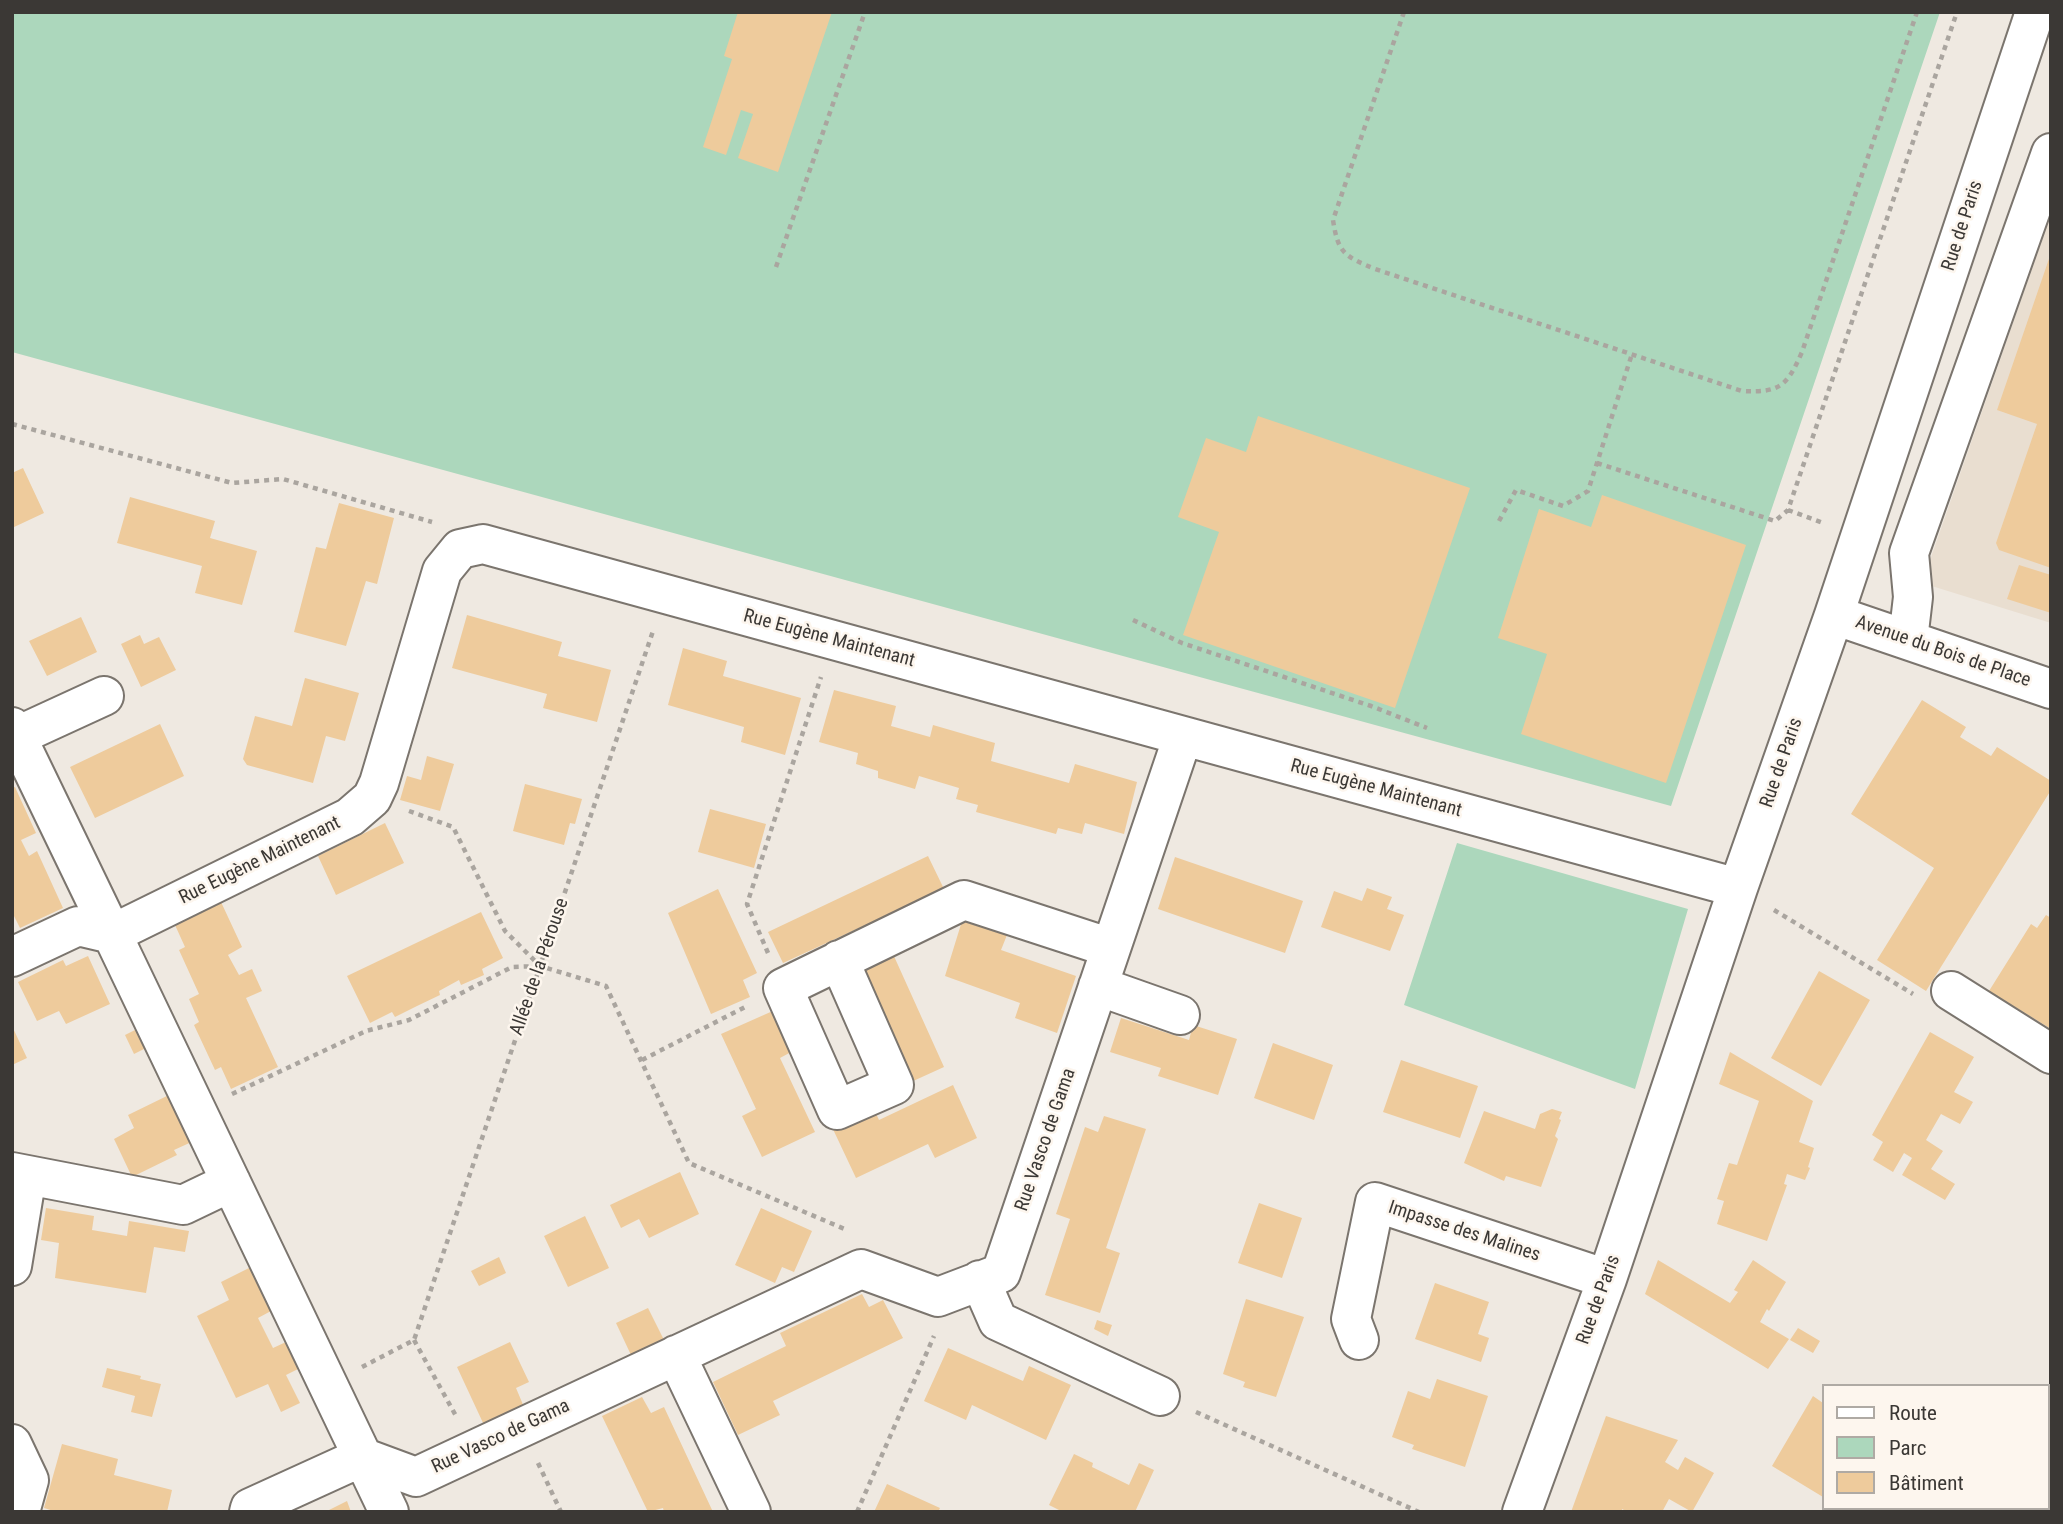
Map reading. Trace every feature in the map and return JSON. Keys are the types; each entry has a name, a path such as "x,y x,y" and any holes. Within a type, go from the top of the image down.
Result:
{"street":[{"name":"Rue de Paris","path":"1522,1512 1607,1279 1738,888 1835,615 2035,12"},
{"path":"1908,640 1913,597 1909,553 2051,153"},
{"name":"Rue Eugène Maintenant","path":"460,549 483,544 1738,888"},
{"path":"372,798 379,783 442,571 460,549"},
{"name":"Avenue du Bois de Place","path":"1835,615 2051,690"},
{"path":"104,696 14,732 389,1512"},
{"name":"Rue Vasco de Gama","path":"967,1285 1001,1273 1183,736"},
{"name":"Rue Eugène Maintenant","path":"111,934 350,817 372,798"},
{"path":"839,960 894,1085 837,1110 783,988 839,960 964,900 1111,948"},
{"path":"12,957 78,926 111,934"},
{"path":"1098,986 1180,1015"},
{"path":"1951,991 2051,1054"},
{"path":"12,1266 20,1174 183,1205 231,1182"},
{"name":"Impasse des Malines","path":"1359,1340 1351,1319 1375,1202 1607,1279"},
{"path":"861,1269 938,1297 967,1285 998,1321 1160,1396"},
{"name":"Rue Vasco de Gama","path":"362,1457 416,1477 861,1269"},
{"path":"676,1355 751,1512"},
{"path":"12,1444 29,1480 20,1512"},
{"path":"249,1512 250,1508 362,1457"}],"path":[{"path":"776,267 865,12"},
{"path":"1404,12 1334,220 1337,242 1352,259 1742,391 1762,392 1780,388 1792,375 1802,352 1917,12"},
{"path":"1597,463 1775,521 1788,510 1957,12"},
{"path":"1499,521 1516,490 1563,506 1588,491 1632,354"},
{"path":"12,424 232,483 283,479 433,522 460,549"},
{"name":"Allée de la Pérouse","path":"414,1340 665,594"},
{"path":"1133,620 1182,643 1371,706 1427,728"},
{"path":"642,1060 783,988 747,904 833,640"},
{"path":"372,798 453,827 505,931 540,966"},
{"path":"1738,888 1937,1009 1951,991"},
{"path":"195,1106 242,1091 366,1031 409,1020 512,967 540,966 606,986 689,1163 864,1237 861,1269"},
{"path":"857,1512 967,1285"},
{"path":"327,1384 414,1340 474,1450"},
{"path":"1160,1396 1419,1512"},
{"path":"521,1427 561,1512"}],"shaded area":[{"path":"2051,214 2051,623 1922,583"}],"green space":[{"path":"12,12 1940,12 1671,806 12,352"},
{"path":"1457,843 1688,909 1635,1089 1404,1005"}],"building":[{"path":"738,12 832,12 778,172 738,158 753,114 741,110 726,155 703,147 732,59 724,56"},
{"path":"2051,253 2051,568 1999,550 1996,543 2037,424 1997,410"},
{"path":"1258,416 1470,488 1395,708 1183,635 1219,532 1178,517 1206,438 1246,452"},
{"path":"23,468 44,513 12,528 12,473"},
{"path":"1602,495 1746,545 1666,783 1521,734 1547,654 1498,638 1539,509 1591,527"},
{"path":"130,497 215,521 210,538 257,551 242,605 195,593 202,566 117,543"},
{"path":"339,503 394,518 377,584 366,581 346,646 294,632 316,547 326,549"},
{"path":"2019,565 2051,575 2051,613 2007,599"},
{"path":"467,615 562,642 558,656 611,670 597,722 543,708 547,694 452,668"},
{"path":"81,617 97,652 47,676 29,641"},
{"path":"140,635 144,644 159,637 176,670 141,687 121,644"},
{"path":"683,648 727,661 723,676 801,698 785,755 741,742 744,727 668,705"},
{"path":"305,678 359,693 345,741 326,736 313,783 247,765 243,759 255,716 292,726"},
{"path":"834,690 896,706 891,726 930,737 933,725 995,743 991,761 1069,783 1075,764 1137,782 1124,834 1085,823 1082,834 1058,828 1056,834 976,812 978,805 956,799 959,788 919,776 915,789 878,778 878,771 856,764 858,753 819,742"},
{"path":"1922,700 1966,727 1960,737 1991,756 1997,747 2051,781 2051,790 1926,991 1877,960 1934,868 1851,814"},
{"path":"160,724 184,776 95,818 70,767"},
{"path":"427,756 454,764 440,811 400,800 407,776 421,780"},
{"path":"525,784 582,799 575,824 570,823 564,845 513,831"},
{"path":"15,787 36,833 21,840 29,856 37,851 63,908 20,928 12,912 12,788"},
{"path":"710,809 766,824 754,868 698,852"},
{"path":"385,823 404,863 336,895 318,856"},
{"path":"928,856 944,889 783,963 768,932"},
{"path":"1175,857 1303,901 1285,953 1158,909"},
{"path":"1367,888 1392,897 1387,909 1404,915 1390,951 1321,927 1334,891 1362,901"},
{"path":"718,889 757,973 743,980 750,997 711,1014 668,913"},
{"path":"221,902 242,947 228,955 239,975 252,969 262,991 246,998 278,1067 231,1089 221,1067 215,1070 194,1025 199,1022 189,999 199,994 179,950 185,947 175,925"},
{"path":"481,912 503,958 482,969 484,975 461,985 459,980 439,991 440,995 395,1017 392,1012 370,1023 347,976"},
{"path":"2046,915 2051,918 2051,1029 1989,991 2031,924 2037,928"},
{"path":"962,921 1007,935 1001,950 1076,976 1057,1033 1015,1018 1020,1003 945,976"},
{"path":"893,954 944,1067 911,1082 859,969"},
{"path":"88,956 110,1004 66,1024 59,1011 37,1021 18,982 63,960 66,966"},
{"path":"1819,971 1870,1000 1821,1086 1771,1058"},
{"path":"775,1010 793,1051 780,1058 815,1132 762,1157 742,1116 756,1109 721,1034"},
{"path":"1121,1018 1189,1040 1193,1025 1237,1039 1218,1095 1158,1076 1161,1068 1110,1052"},
{"path":"12,1026 27,1058 12,1065"},
{"path":"141,1027 150,1046 134,1054 125,1035"},
{"path":"1930,1032 1974,1057 1954,1092 1973,1102 1960,1124 1941,1114 1926,1140 1943,1151 1931,1169 1955,1184 1945,1200 1902,1175 1912,1158 1904,1153 1893,1172 1873,1160 1883,1142 1872,1135"},
{"path":"1273,1043 1333,1065 1314,1120 1254,1098"},
{"path":"1730,1052 1813,1101 1799,1142 1814,1148 1808,1167 1810,1168 1805,1180 1787,1174 1784,1184 1787,1185 1767,1241 1717,1224 1724,1201 1717,1199 1729,1163 1737,1165 1759,1101 1719,1084"},
{"path":"1401,1060 1478,1086 1460,1138 1383,1112"},
{"path":"953,1085 977,1138 935,1158 928,1144 856,1178 831,1125 872,1105 879,1120"},
{"path":"173,1093 196,1140 174,1150 177,1155 132,1177 114,1139 134,1128 128,1115"},
{"path":"1552,1109 1562,1112 1559,1119 1561,1120 1555,1136 1558,1139 1541,1187 1506,1176 1504,1181 1464,1163 1484,1111 1535,1129 1540,1114"},
{"path":"1104,1116 1146,1129 1106,1248 1120,1253 1100,1313 1045,1295 1070,1219 1056,1214 1085,1127 1098,1132"},
{"path":"680,1172 699,1214 649,1238 639,1219 621,1228 610,1205"},
{"path":"1259,1203 1302,1218 1282,1278 1238,1263"},
{"path":"46,1208 94,1216 92,1230 127,1236 129,1221 189,1231 185,1252 154,1247 146,1293 55,1278 59,1243 41,1240"},
{"path":"761,1208 812,1231 794,1272 782,1267 775,1283 735,1265"},
{"path":"585,1216 609,1268 568,1287 544,1236"},
{"path":"499,1257 506,1273 479,1286 471,1271"},
{"path":"1658,1260 1730,1303 1738,1292 1734,1290 1753,1260 1786,1282 1760,1322 1789,1339 1768,1369 1645,1294"},
{"path":"251,1267 271,1311 258,1318 273,1348 286,1342 298,1369 286,1375 300,1403 281,1412 268,1384 236,1398 197,1316 229,1300 221,1282"},
{"path":"1435,1283 1489,1302 1478,1334 1489,1338 1481,1362 1415,1339"},
{"path":"862,1294 869,1307 883,1300 903,1338 773,1401 780,1415 738,1435 713,1382 786,1346 780,1333"},
{"path":"1246,1299 1304,1317 1276,1397 1243,1387 1245,1382 1223,1374"},
{"path":"648,1308 664,1340 631,1355 616,1323"},
{"path":"1097,1320 1112,1325 1108,1336 1094,1329"},
{"path":"1798,1328 1820,1341 1813,1353 1790,1340"},
{"path":"510,1342 529,1382 516,1388 524,1407 484,1425 457,1367"},
{"path":"948,1348 1023,1381 1029,1366 1071,1385 1046,1440 972,1405 966,1420 924,1401"},
{"path":"107,1368 161,1384 152,1417 131,1412 135,1396 102,1387"},
{"path":"1437,1379 1488,1396 1465,1467 1412,1449 1414,1445 1392,1437 1408,1391 1430,1399"},
{"path":"2051,1383 2051,1424 2049,1424"},
{"path":"1813,1396 1822,1402 1822,1496 1772,1466"},
{"path":"642,1397 651,1413 664,1407 713,1512 664,1512 663,1508 648,1512 602,1416"},
{"path":"1606,1416 1678,1440 1665,1462 1678,1470 1685,1457 1714,1473 1692,1512 1669,1499 1662,1512 1628,1512 1622,1509 1622,1512 1571,1512"},
{"path":"62,1444 118,1459 114,1475 172,1490 167,1512 57,1512 44,1508"},
{"path":"1074,1454 1093,1463 1092,1467 1129,1485 1139,1463 1154,1470 1135,1512 1063,1512 1049,1505"},
{"path":"887,1484 940,1508 938,1512 874,1512"},
{"path":"347,1501 351,1512 325,1512"}]}
